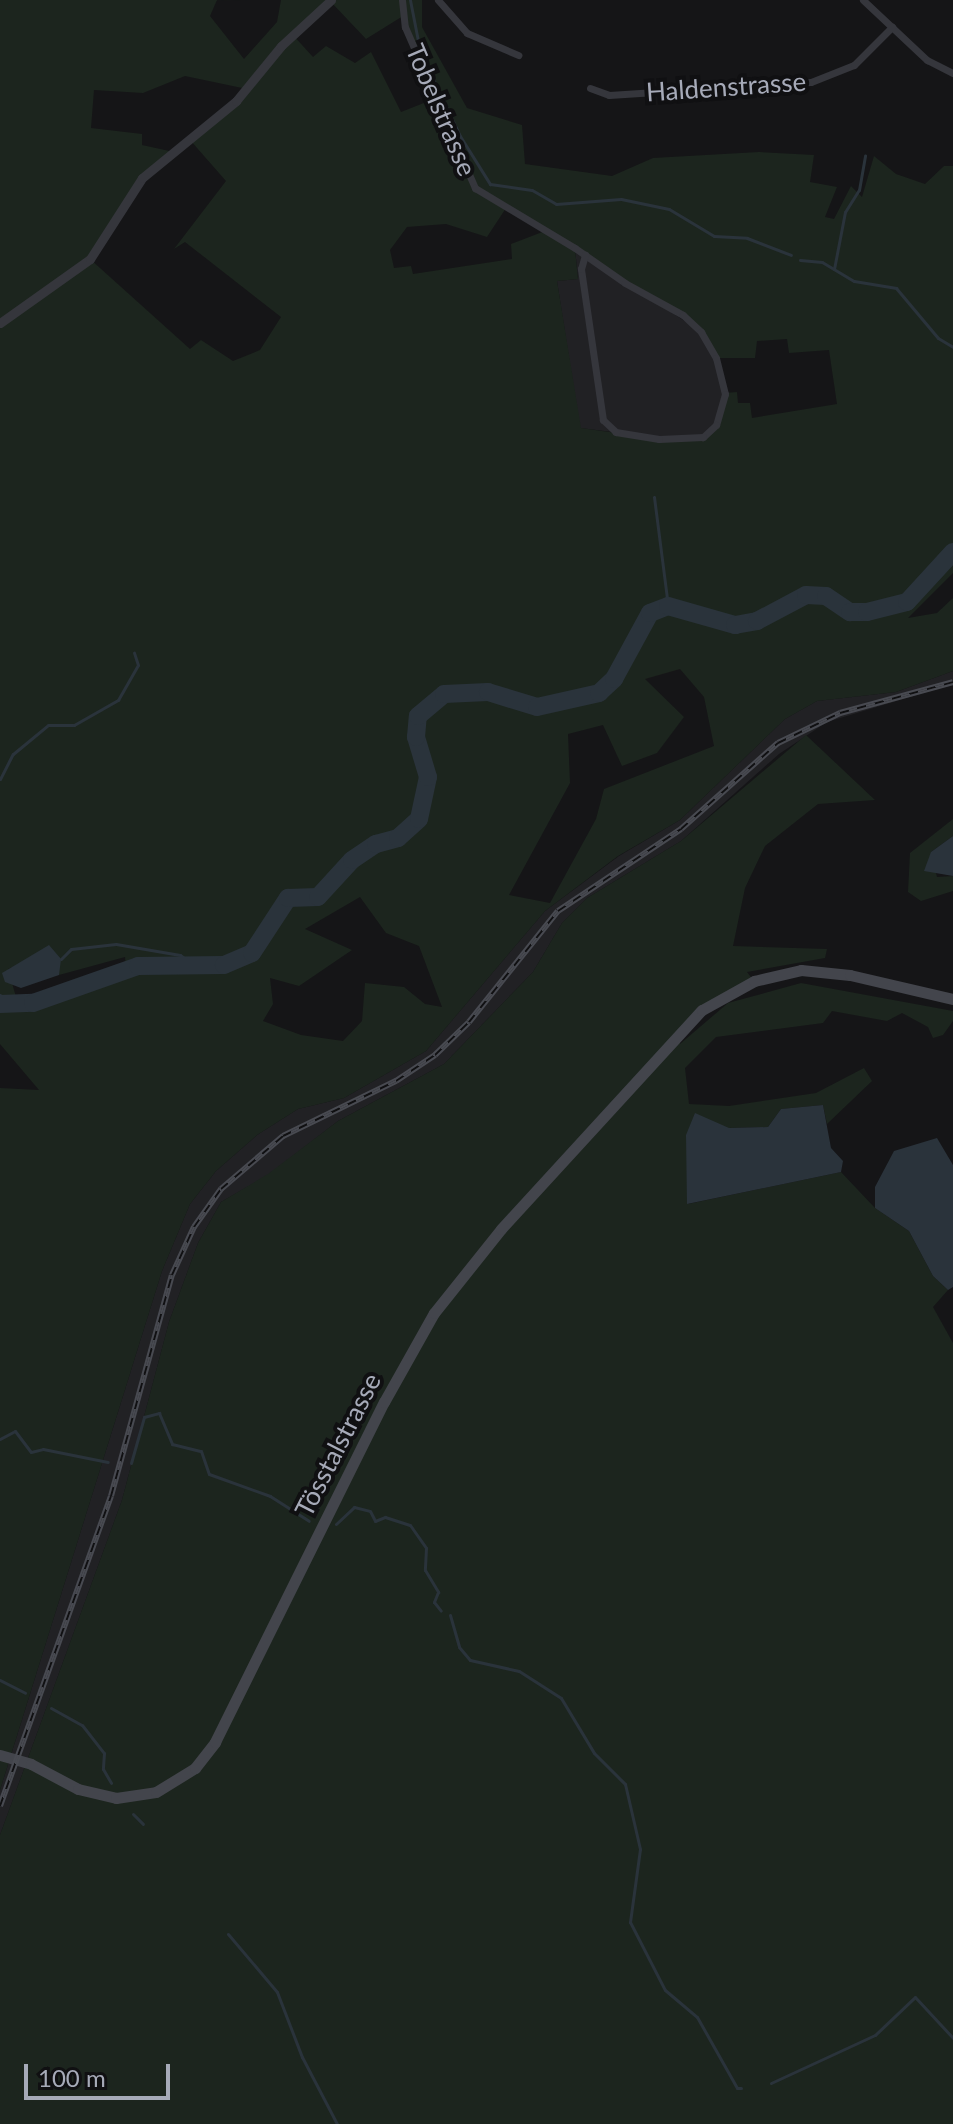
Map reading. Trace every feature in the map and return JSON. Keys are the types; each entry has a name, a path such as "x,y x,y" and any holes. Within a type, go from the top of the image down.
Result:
{"main road":[{"name":"Tösstalstrasse","path":"0,1755 31,1764 78,1789 116,1798 156,1792 195,1768 215,1742 428,1322 492,1240 702,1010 754,981 801,970 850,975 953,999"}],"street":[{"path":"0,323 90,259 142,178 236,101 281,46 331,0"},
{"name":"Tobelstrasse","path":"402,0 405,27 468,179 488,198 585,255 683,315 701,332 722,375 725,405 716,425 703,437 668,440 616,432 603,420 581,269 585,255"},
{"path":"438,0 467,33 518,55"},
{"path":"863,0 927,60 953,73"},
{"name":"Haldenstrasse","path":"590,88 609,95 811,82 854,65 892,27"}],"shaded area":[{"path":"0,0 217,0 210,16 244,59 277,22 281,0 422,0 422,27 467,108 522,125 525,164 612,176 653,158 759,152 814,155 810,182 837,187 825,217 834,219 851,186 862,197 874,156 896,174 925,184 944,166 953,166 953,573 908,618 937,613 953,598 953,671 896,692 817,701 785,719 680,820 618,856 545,911 426,1051 344,1098 298,1109 257,1135 216,1171 190,1204 162,1271 0,1790 0,1088 39,1090 0,1044","holes":["330,1 366,39 403,16 434,99 401,112 371,52 355,63 326,46 313,57 292,34","185,76 247,89 190,140 226,181 174,249 185,242 281,317 260,350 233,361 201,340 190,349 90,259 142,178 174,152 142,145 142,134 91,128 94,90 143,93","506,208 545,231 511,244 512,259 413,274 411,266 394,268 390,250 407,227 446,224 487,237","575,249 683,315 701,332 716,358 755,358 757,341 787,339 789,353 829,350 837,404 752,418 750,403 738,403 737,392 725,393 716,426 703,437 659,439 581,428 557,281 578,279","680,669 704,697 714,746 604,789 596,819 550,903 509,895 570,783 568,734 603,725 622,766 657,753 684,717 645,679","360,897 386,933 419,946 442,1007 425,1004 404,987 365,983 362,1021 343,1041 301,1035 263,1021 273,1004 270,978 299,986 352,950 305,929","125,957 126,970 44,1002 18,1004 8,969 25,962 58,970 59,975"]},
{"path":"575,248 701,332 716,358 725,394 716,425 703,437 678,440 580,428 557,281 578,279"},
{"path":"953,671 953,684 827,722 779,754 681,841 587,898 562,923 533,972 444,1064 338,1121 268,1175 221,1202 198,1243 169,1322 122,1500 0,1835 0,1790 162,1271 190,1204 216,1171 257,1135 298,1109 344,1098 426,1051 545,911 619,856 680,820 785,719 817,701 896,692"},
{"path":"806,735 875,800 818,804 765,846 745,888 733,946 827,949 825,958 747,972 754,981 680,1031 680,1044 728,1003 801,983 953,1011 953,1021 943,1035 933,1038 928,1027 902,1013 887,1021 832,1011 823,1023 716,1037 685,1068 689,1104 729,1106 816,1093 864,1068 872,1081 827,1124 823,1105 781,1109 768,1127 729,1128 688,1204 841,1172 875,1208 909,1231 933,1276 948,1290 933,1307 953,1343 953,2124 0,2124 0,1835 122,1500 169,1322 198,1243 221,1202 268,1174 338,1121 444,1064 533,972 562,923 587,898 681,841"},
{"path":"953,819 953,836 931,852 937,877 953,876 953,891 921,901 908,892 910,853"},
{"path":"953,836 953,876 924,871 931,852"},
{"path":"49,945 61,959 59,975 21,988 5,982 2,973"},
{"path":"823,1105 831,1148 843,1161 841,1172 687,1204 686,1135 695,1113 729,1128 768,1127 781,1109"},
{"path":"937,1138 953,1165 953,1287 948,1290 933,1276 909,1231 875,1208 875,1187 894,1151"}],"waterway":[{"path":"410,0 420,51 460,136 490,184 532,190 556,204 621,199 669,209 714,236 747,238 791,255"},
{"path":"834,269 845,212 859,190 865,156"},
{"path":"800,260 822,262 854,281 896,288 938,338 953,347"},
{"path":"654,497 668,606"},
{"path":"0,1004 33,1003 138,966 224,965 252,953 288,898 318,897 352,860 376,844 398,838 419,819 428,777 416,737 418,716 444,694 488,692 537,707 599,693 614,679 650,613 668,606 735,625 757,621 806,595 826,596 850,612 867,612 907,602 953,552"},
{"path":"0,779 13,754 48,725 74,725 118,700 138,665 134,653"},
{"path":"61,959 71,949 116,944 180,955 191,963"},
{"path":"0,995 4,1003"},
{"path":"131,1463 144,1417 159,1413 172,1444 201,1451 209,1474 270,1496 309,1521"},
{"path":"0,1439 15,1431 31,1452 43,1449 108,1462"},
{"path":"336,1524 354,1507 370,1511 375,1521 385,1517 410,1525 426,1548 425,1570 438,1592 434,1602 441,1611"},
{"path":"450,1615 459,1647 470,1660 519,1671 561,1698 594,1753 625,1784 640,1849 630,1922 665,1990 697,2017 737,2088 741,2088"},
{"path":"0,1680 25,1693"},
{"path":"51,1708 82,1725 104,1753 103,1769 111,1783"},
{"path":"133,1814 143,1824"},
{"path":"228,1934 277,1992 302,2057 337,2124"},
{"path":"771,2083 875,2035 915,1997 953,2038"}],"railway":[{"path":"0,1806 111,1496 172,1275 194,1227 221,1189 283,1136 396,1081 435,1055 469,1022 558,911 681,829 778,743 840,713 953,682"}]}
